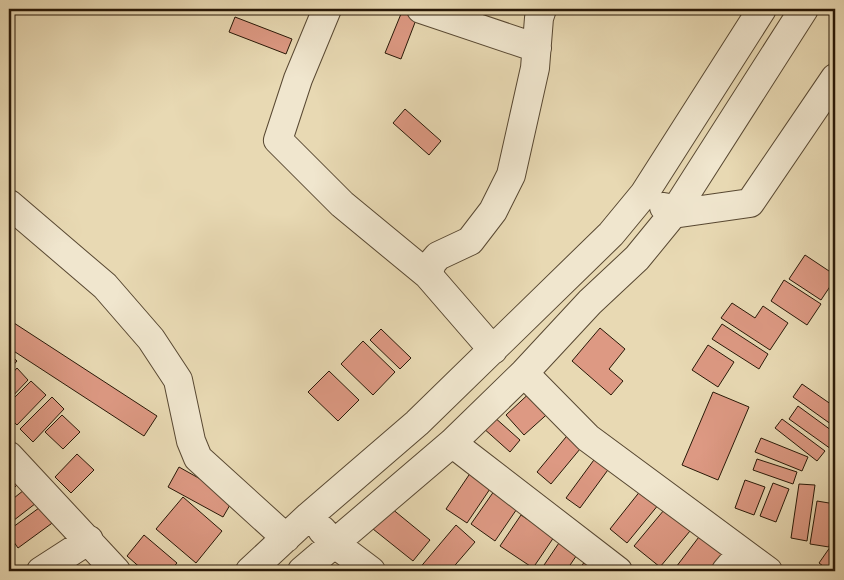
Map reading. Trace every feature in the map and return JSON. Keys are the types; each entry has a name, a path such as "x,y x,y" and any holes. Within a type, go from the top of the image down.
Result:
{"street":[{"path":"327,9 298,79 278,140 342,204 428,275 493,350"},
{"path":"421,9 536,48"},
{"path":"428,275 432,263 438,256 470,241 493,211 511,174 535,68 539,18 542,9"},
{"path":"250,571 309,516 417,423 611,234 644,194 762,9"},
{"path":"302,571 452,443 524,373 590,302 637,258 673,214 804,9"},
{"path":"644,194 673,214 750,203 835,78"},
{"path":"9,204 104,286 151,338 178,380 191,441 198,458 286,538"},
{"path":"524,373 588,438 734,562 768,571"},
{"path":"452,443 618,571"},
{"path":"9,456 116,571"},
{"path":"309,516 334,543 371,571"},
{"path":"41,571 89,540"}],"building":[{"path":"403,9 419,12 401,59 385,53"},
{"path":"235,17 292,39 286,54 229,32"},
{"path":"405,109 441,141 429,155 393,123"},
{"path":"805,255 835,275 835,279 821,300 789,279"},
{"path":"784,280 821,304 807,325 771,301"},
{"path":"732,303 755,318 763,306 788,323 770,350 721,318"},
{"path":"14,323 157,416 144,436 9,348 9,331"},
{"path":"722,324 768,354 759,369 712,339"},
{"path":"600,328 625,349 609,369 623,381 611,395 572,361"},
{"path":"381,329 411,358 400,369 370,340"},
{"path":"363,341 395,372 373,395 341,364"},
{"path":"708,345 734,362 718,387 692,370"},
{"path":"9,354 17,361 9,370"},
{"path":"17,368 28,380 9,400 9,377"},
{"path":"329,371 359,400 338,421 308,392"},
{"path":"31,381 46,395 17,425 9,417 9,403"},
{"path":"802,384 835,407 835,427 793,397"},
{"path":"535,388 554,408 524,435 506,415"},
{"path":"713,392 749,407 718,480 682,465"},
{"path":"52,397 64,409 33,442 20,429"},
{"path":"798,406 835,433 835,442 831,449 789,419"},
{"path":"62,415 80,432 63,449 45,432"},
{"path":"493,416 520,440 510,452 482,427"},
{"path":"782,419 825,451 817,461 775,428"},
{"path":"571,431 585,443 551,484 537,472"},
{"path":"761,438 808,457 802,471 755,452"},
{"path":"599,453 613,463 580,508 566,498"},
{"path":"77,454 94,470 71,493 55,477"},
{"path":"757,459 797,472 793,484 753,470"},
{"path":"9,467 22,480 9,493"},
{"path":"179,467 234,498 223,517 168,487"},
{"path":"473,469 494,483 467,523 446,509"},
{"path":"745,480 765,487 754,515 735,508"},
{"path":"773,483 789,489 776,522 760,516"},
{"path":"499,484 523,500 495,541 471,524"},
{"path":"799,484 815,485 807,541 791,538"},
{"path":"29,486 40,500 9,524 9,502"},
{"path":"641,490 659,504 627,543 610,529"},
{"path":"183,497 222,531 196,563 156,529"},
{"path":"817,501 835,504 829,547 810,544"},
{"path":"669,504 695,525 660,567 634,546"},
{"path":"43,505 55,521 18,548 9,535 9,530"},
{"path":"391,508 430,540 413,561 373,529"},
{"path":"521,515 554,537 533,568 500,546"},
{"path":"456,525 475,542 450,571 418,570"},
{"path":"705,529 730,549 713,571 673,571"},
{"path":"565,534 583,546 566,571 540,571"},
{"path":"144,535 177,563 170,571 144,571 127,556"},
{"path":"835,540 835,571 830,571 819,563"},
{"path":"590,554 605,571 578,571"},
{"path":"322,560 344,571 316,571"}]}
